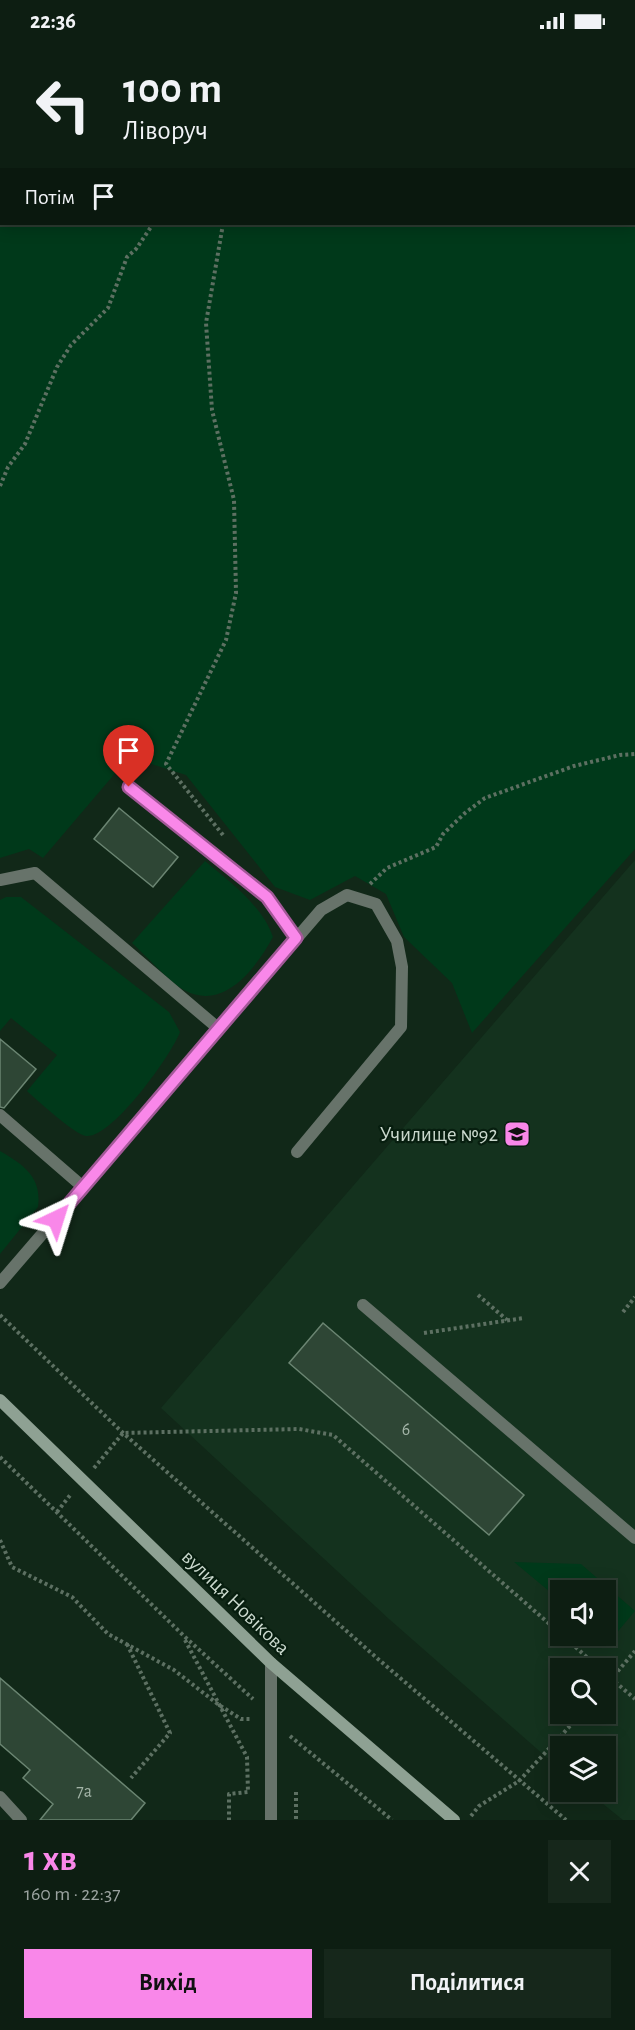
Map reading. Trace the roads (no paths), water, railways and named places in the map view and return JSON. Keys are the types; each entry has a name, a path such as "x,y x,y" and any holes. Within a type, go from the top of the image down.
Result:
{"main road":[{"name":"вулиця Новікова","path":"0,1400 271,1663 454,1820"}],"street":[{"path":"129,787 267,897 296,938"},
{"path":"0,880 35,873 219,1029"},
{"path":"0,1283 321,910 347,895 376,904 396,941 402,967 401,1027 297,1152"},
{"path":"0,1115 83,1186"},
{"path":"363,1305 635,1538"},
{"path":"271,1663 271,1820"},
{"path":"0,1797 21,1820"}],"place":[{"name":"Училище №92","path":"517,1134"}]}
